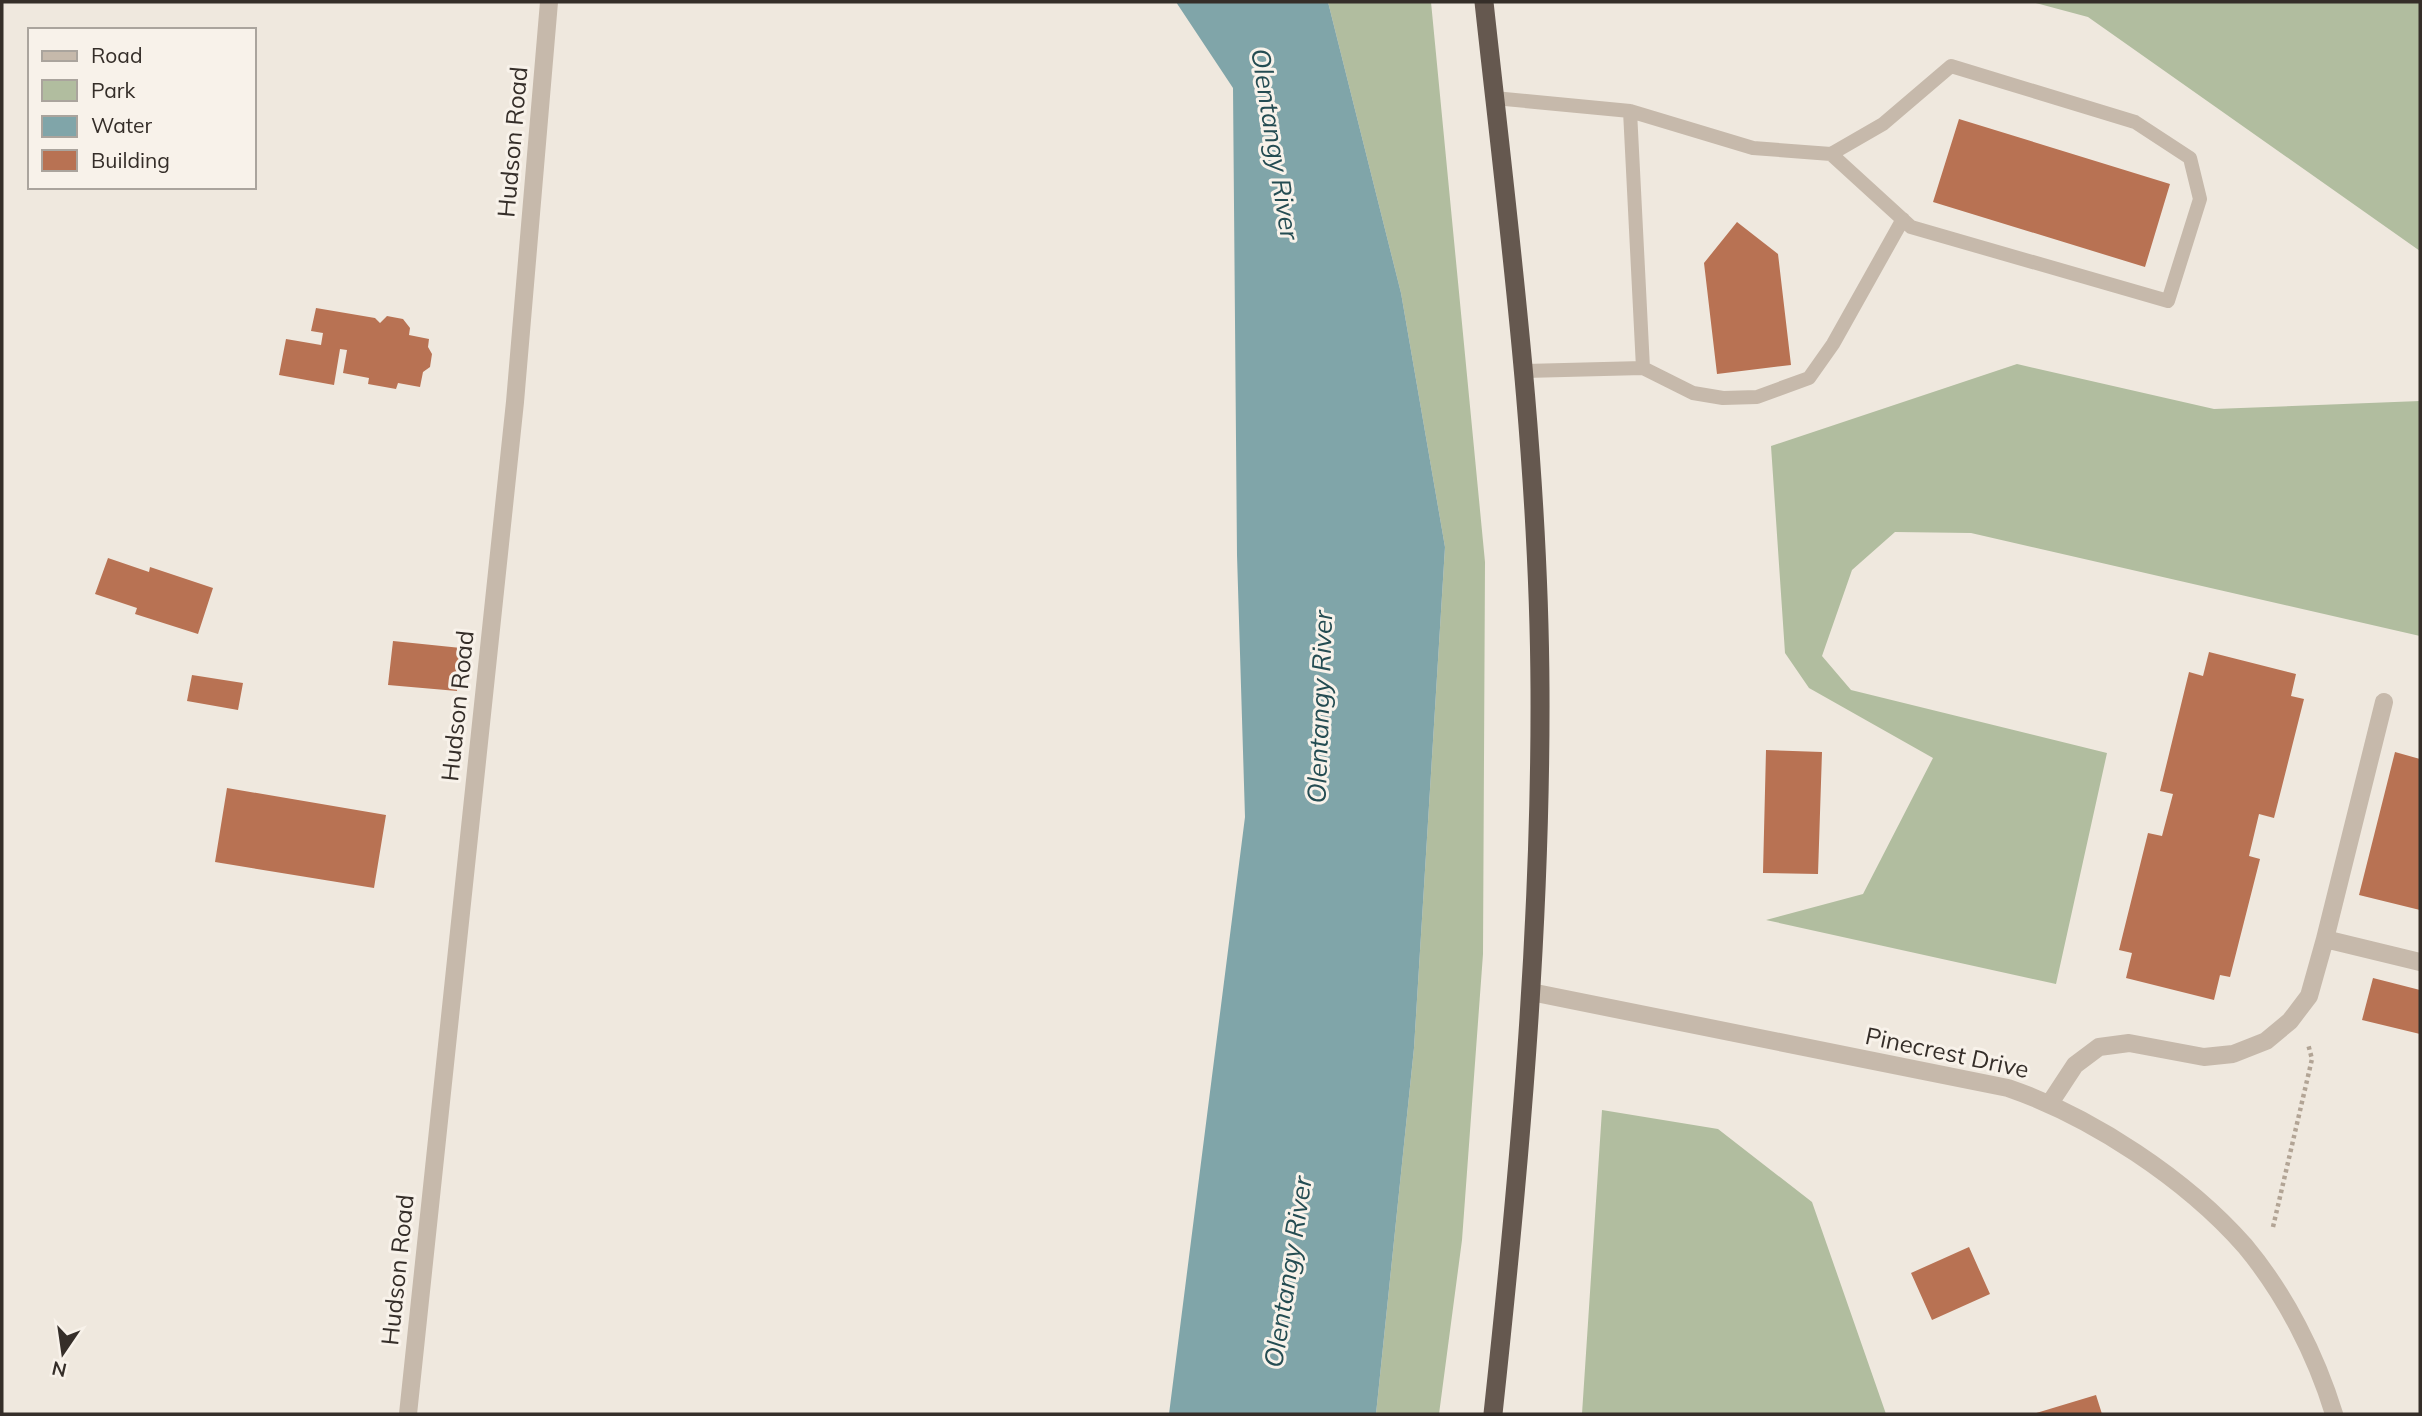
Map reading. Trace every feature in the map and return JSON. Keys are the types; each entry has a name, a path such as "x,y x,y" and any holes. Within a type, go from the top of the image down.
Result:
{"highway":[{"path":"1484,2 1525,371 1536,559 1540,688 1538,858 1531,992 1493,1414"}],"street":[{"name":"Hudson Road","path":"408,1414 515,402 549,2"},
{"path":"2050,1103 2075,1066 2099,1048 2129,1043 2204,1058 2233,1054 2266,1041 2290,1021 2309,996 2384,702"},
{"path":"2325,939 2420,962"},
{"name":"Pinecrest Drive","path":"1531,992 2008,1088 2050,1103 2114,1139 2185,1191 2245,1247 2312,1353 2334,1414"}],"lane":[{"path":"1494,98 1630,111 1753,148 1831,154 1882,124 1951,66 2135,121 2190,158 2200,199 2168,301 1911,227 1831,154"},
{"path":"1630,111 1643,368"},
{"path":"1525,371 1643,368 1693,393 1723,398 1757,397 1809,378 1833,344 1903,219"}],"path":[{"path":"2273,1227 2310,1070 2312,1059 2309,1046"}],"green space":[{"path":"1328,2 1431,2 1485,562 1483,954 1462,1240 1439,1414 1376,1414 1414,1048 1445,547 1401,293"},
{"path":"2032,2 2420,2 2420,251 2088,17"},
{"path":"2017,364 2214,409 2420,401 2420,636 1971,533 1895,532 1852,570 1822,656 1851,690 2107,753 2056,984 1766,920 1863,894 1933,758 1809,688 1785,653 1771,446"},
{"path":"1602,1110 1718,1129 1812,1202 1886,1414 1582,1414"}],"water":[{"name":"Olentangy River","path":"1176,2 1328,2 1401,293 1445,547 1414,1048 1376,1414 1169,1414 1245,817 1237,555 1233,88"}],"building":[{"path":"1959,119 2170,184 2145,267 1933,202"},
{"path":"1737,222 1778,254 1791,365 1717,374 1704,263"},
{"path":"316,308 375,318 380,323 387,316 403,319 410,328 409,335 429,339 428,347 432,354 430,367 423,372 420,387 398,383 396,389 368,384 369,378 343,373 347,350 340,349 334,385 279,375 286,339 321,345 323,333 311,331"},
{"path":"108,558 149,572 150,567 213,588 198,634 135,614 137,608 95,594"},
{"path":"393,641 461,648 457,691 388,685"},
{"path":"2209,652 2296,674 2291,696 2304,699 2274,818 2259,814 2249,856 2260,859 2230,977 2220,975 2214,1000 2126,978 2132,953 2119,950 2148,833 2162,836 2173,794 2160,791 2189,672 2203,676"},
{"path":"192,675 243,683 238,710 187,701"},
{"path":"1766,750 1822,752 1818,874 1763,873"},
{"path":"2395,752 2420,759 2420,910 2359,895"},
{"path":"227,788 386,815 374,888 215,862"},
{"path":"2373,978 2420,990 2420,1034 2362,1020"},
{"path":"1969,1247 1990,1294 1932,1320 1911,1273"},
{"path":"2096,1395 2102,1414 2033,1414"}]}
